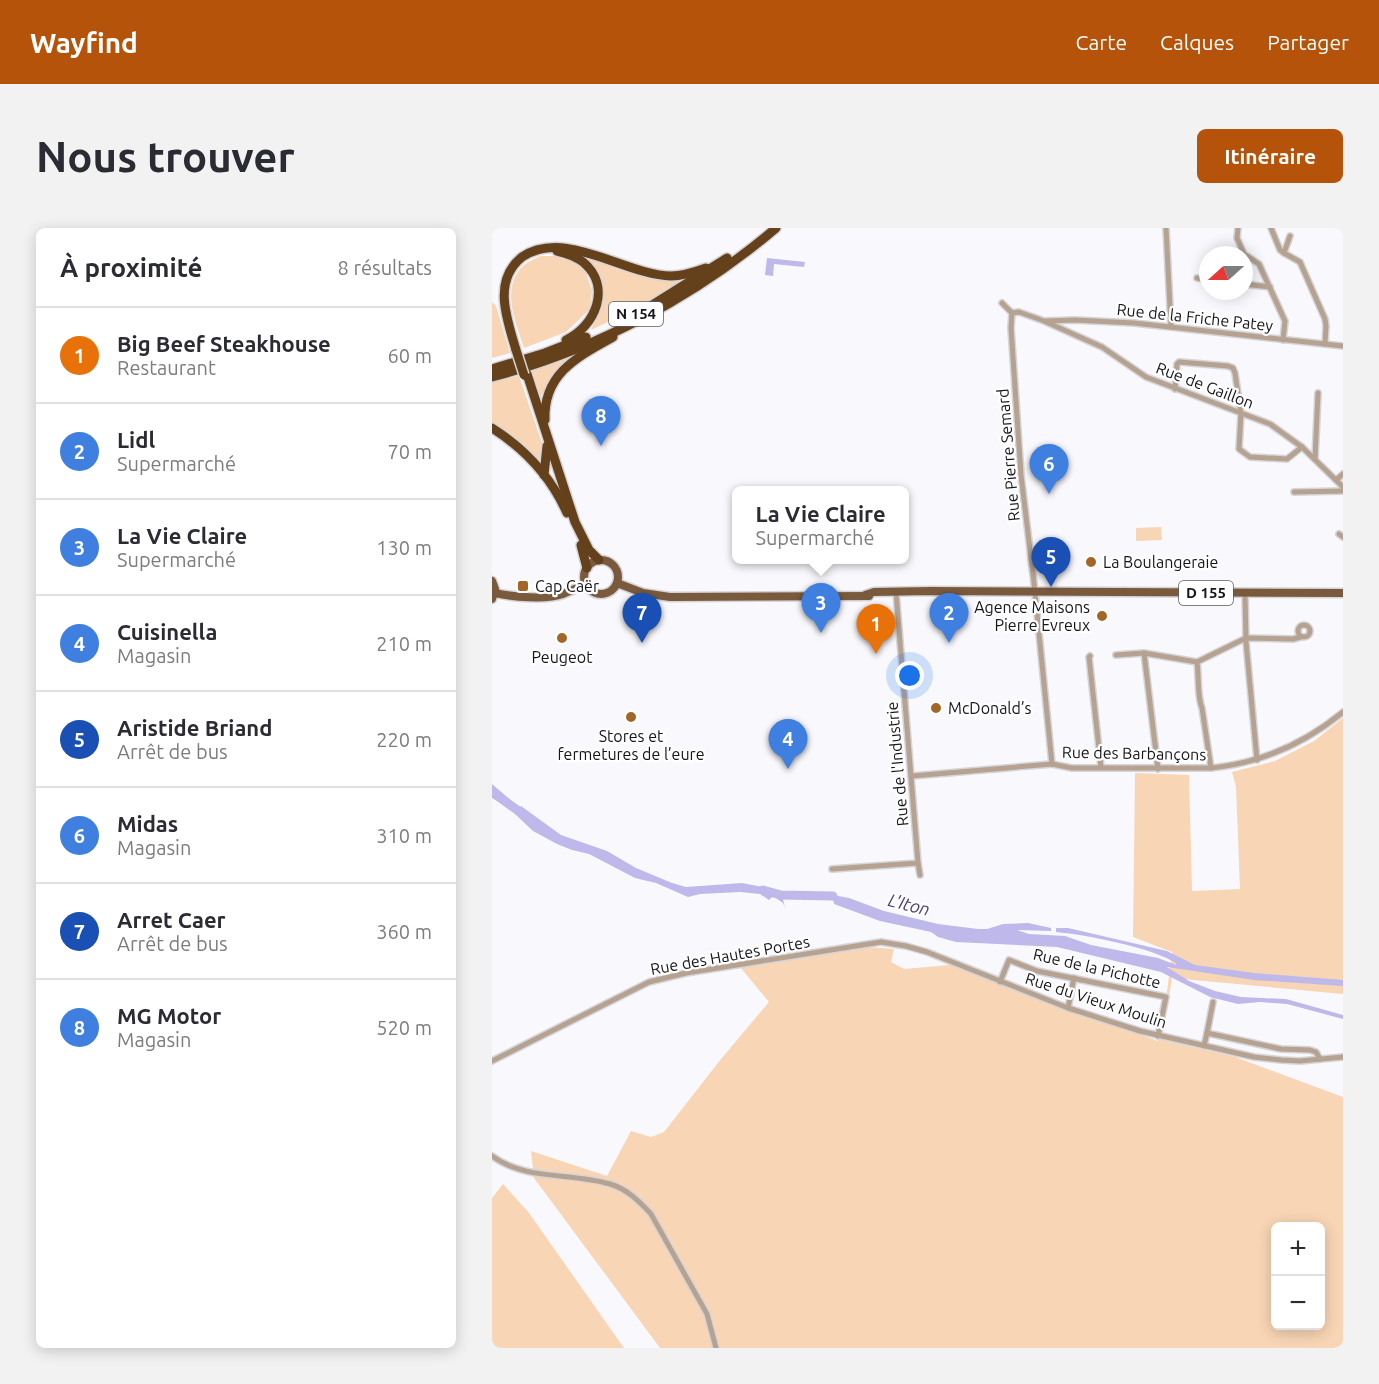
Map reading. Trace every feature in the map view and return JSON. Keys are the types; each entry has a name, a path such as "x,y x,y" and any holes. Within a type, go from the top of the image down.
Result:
{"highway":[{"name":"N 154","path":"492,369 545,353 626,319 720,263 767,228"},
{"name":"N 154","path":"492,376 565,353 641,318 704,282 776,228"},
{"path":"544,474 547,447 504,305 505,281 517,261 527,253 555,246 577,249 653,274 671,276 691,273 720,263"},
{"path":"518,350 506,304 508,283 520,263 540,252 554,250 570,254 582,261 594,278 597,299 591,321 584,329 545,353"},
{"path":"546,431 546,401 550,386 559,372 620,334 641,318"},
{"path":"526,375 575,522 589,550 599,560"},
{"path":"492,429 514,443 544,474 564,507 585,555 587,568"}],"main road":[{"path":"599,560 608,561 616,568 617,583 611,591 601,594 592,591 586,584 584,576 587,568 599,560"},
{"path":"492,581 494,596 561,595 586,584"},
{"name":"D 155","path":"617,583 643,593 670,597 1343,593"}],"street":[{"path":"1166,228 1171,327"},
{"path":"1238,228 1237,238 1244,254 1259,264 1285,321 1283,340"},
{"path":"1271,228 1280,250 1300,262 1325,319 1324,344"},
{"path":"1284,253 1290,236"},
{"path":"1253,285 1270,287"},
{"path":"1002,303 1012,313"},
{"name":"Rue de Gaillon","path":"1012,313 1019,312 1044,321 1102,347 1146,377 1270,424 1302,447 1343,487"},
{"name":"Rue Pierre Semard","path":"1012,313 1011,328 1021,475 1053,764"},
{"name":"Rue de la Friche Patey","path":"1044,321 1134,323 1343,346"},
{"path":"1175,389 1179,362 1233,368 1241,414 1239,449 1250,457 1287,459 1302,447"},
{"path":"1315,459 1318,393"},
{"path":"1336,480 1343,474"},
{"path":"1294,492 1343,491"},
{"path":"1245,593 1246,638 1257,760"},
{"name":"Rue de l'Industrie","path":"896,595 920,875"},
{"path":"1116,655 1144,653 1197,662 1246,638 1293,639 1300,637"},
{"path":"1144,653 1158,769"},
{"path":"1090,656 1101,767"},
{"path":"1197,662 1199,699 1211,768"},
{"name":"Rue des Barbançons","path":"912,776 1053,764 1072,768 1158,769 1231,766 1257,760 1297,744 1343,712"},
{"path":"832,869 918,862"},
{"name":"Rue du Vieux Moulin","path":"881,942 927,952 1068,1008 1158,1036 1254,1057 1281,1060 1343,1057"},
{"name":"Rue des Hautes Portes","path":"492,1061 649,982 881,942"},
{"name":"Rue de la Pichotte","path":"1000,982 1009,960 1038,971 1166,997 1158,1036"},
{"path":"1068,1008 1074,978"},
{"path":"1204,1046 1213,1002"},
{"path":"1207,1033 1281,1049 1310,1050 1316,1052 1320,1059"},
{"path":"492,1156 515,1170 610,1184 638,1200 651,1214 707,1314 716,1348"}],"shaded area":[{"path":"577,253 620,269 660,279 685,277 685,283 591,330 600,306 600,289 592,273"},
{"path":"540,256 562,256 584,268 592,290 590,309 566,332 524,348 514,317 512,285 523,266"},
{"path":"767,258 805,262 804,267 774,264 773,276 765,275"},
{"path":"492,302 496,306 510,353 492,358"},
{"path":"573,355 556,370 540,397 532,371"},
{"path":"519,376 542,443 540,463 501,428 492,423 492,382"},
{"path":"1161,527 1162,540 1136,541 1136,528"},
{"path":"1343,718 1343,994 1172,978 1162,1040 1235,1057 1343,1097 1343,1348 660,1348 534,1178 531,1151 607,1176 631,1131 651,1137 664,1132 769,1002 740,967 868,947 894,949 891,962 904,969 950,965 1158,1041 1172,952 1133,937 1135,773 1189,775 1192,891 1240,889 1236,787 1232,772 1275,761 1314,741"},
{"path":"492,784 513,802 510,808 492,798"},
{"path":"521,806 561,835 607,851 636,868 672,883 686,887 742,883 774,889 775,894 781,891 785,908 783,903 773,896 769,900 760,894 740,892 700,894 688,897 656,883 635,878 589,854 557,844 533,831 515,814"},
{"path":"823,893 849,898 884,911 938,924 987,929 1003,924 1028,923 1051,928 1051,931 1017,930 1029,934 1065,936 1091,945 1158,958 1176,965 1165,957 1135,947 1056,932 1056,928 1068,928 1167,951 1195,965 1254,973 1343,980 1343,986 1254,980 1167,967 1189,981 1215,991 1241,997 1286,999 1343,1015 1343,1019 1287,1004 1260,1002 1238,1004 1210,997 1161,972 1057,947 956,942 938,937 931,932 880,921 834,904 833,899 823,898"},
{"path":"503,1184 529,1213 624,1348 492,1348 492,1198"}],"waterway":[{"name":"L'Iton","path":"492,792 527,817"},
{"name":"L'Iton","path":"763,890 781,895 833,896"}],"place":[{"name":"MG Motor","path":"601,446"},
{"name":"Midas","path":"1049,494"},
{"name":"La Boulangeraie","path":"1091,562"},
{"name":"Cap Caër","path":"523,586"},
{"name":"Aristide Briand","path":"1051,587"},
{"name":"Agence Maisons Pierre Evreux","path":"1102,616"},
{"name":"La Vie Claire","path":"821,633"},
{"name":"Peugeot","path":"562,638"},
{"name":"Arret Caer","path":"642,643"},
{"name":"Lidl","path":"949,643"},
{"name":"Big Beef Steakhouse","path":"876,654"},
{"name":"McDonald’s","path":"936,708"},
{"name":"Stores et fermetures de l’eure","path":"631,717"},
{"name":"Cuisinella","path":"788,769"}]}
